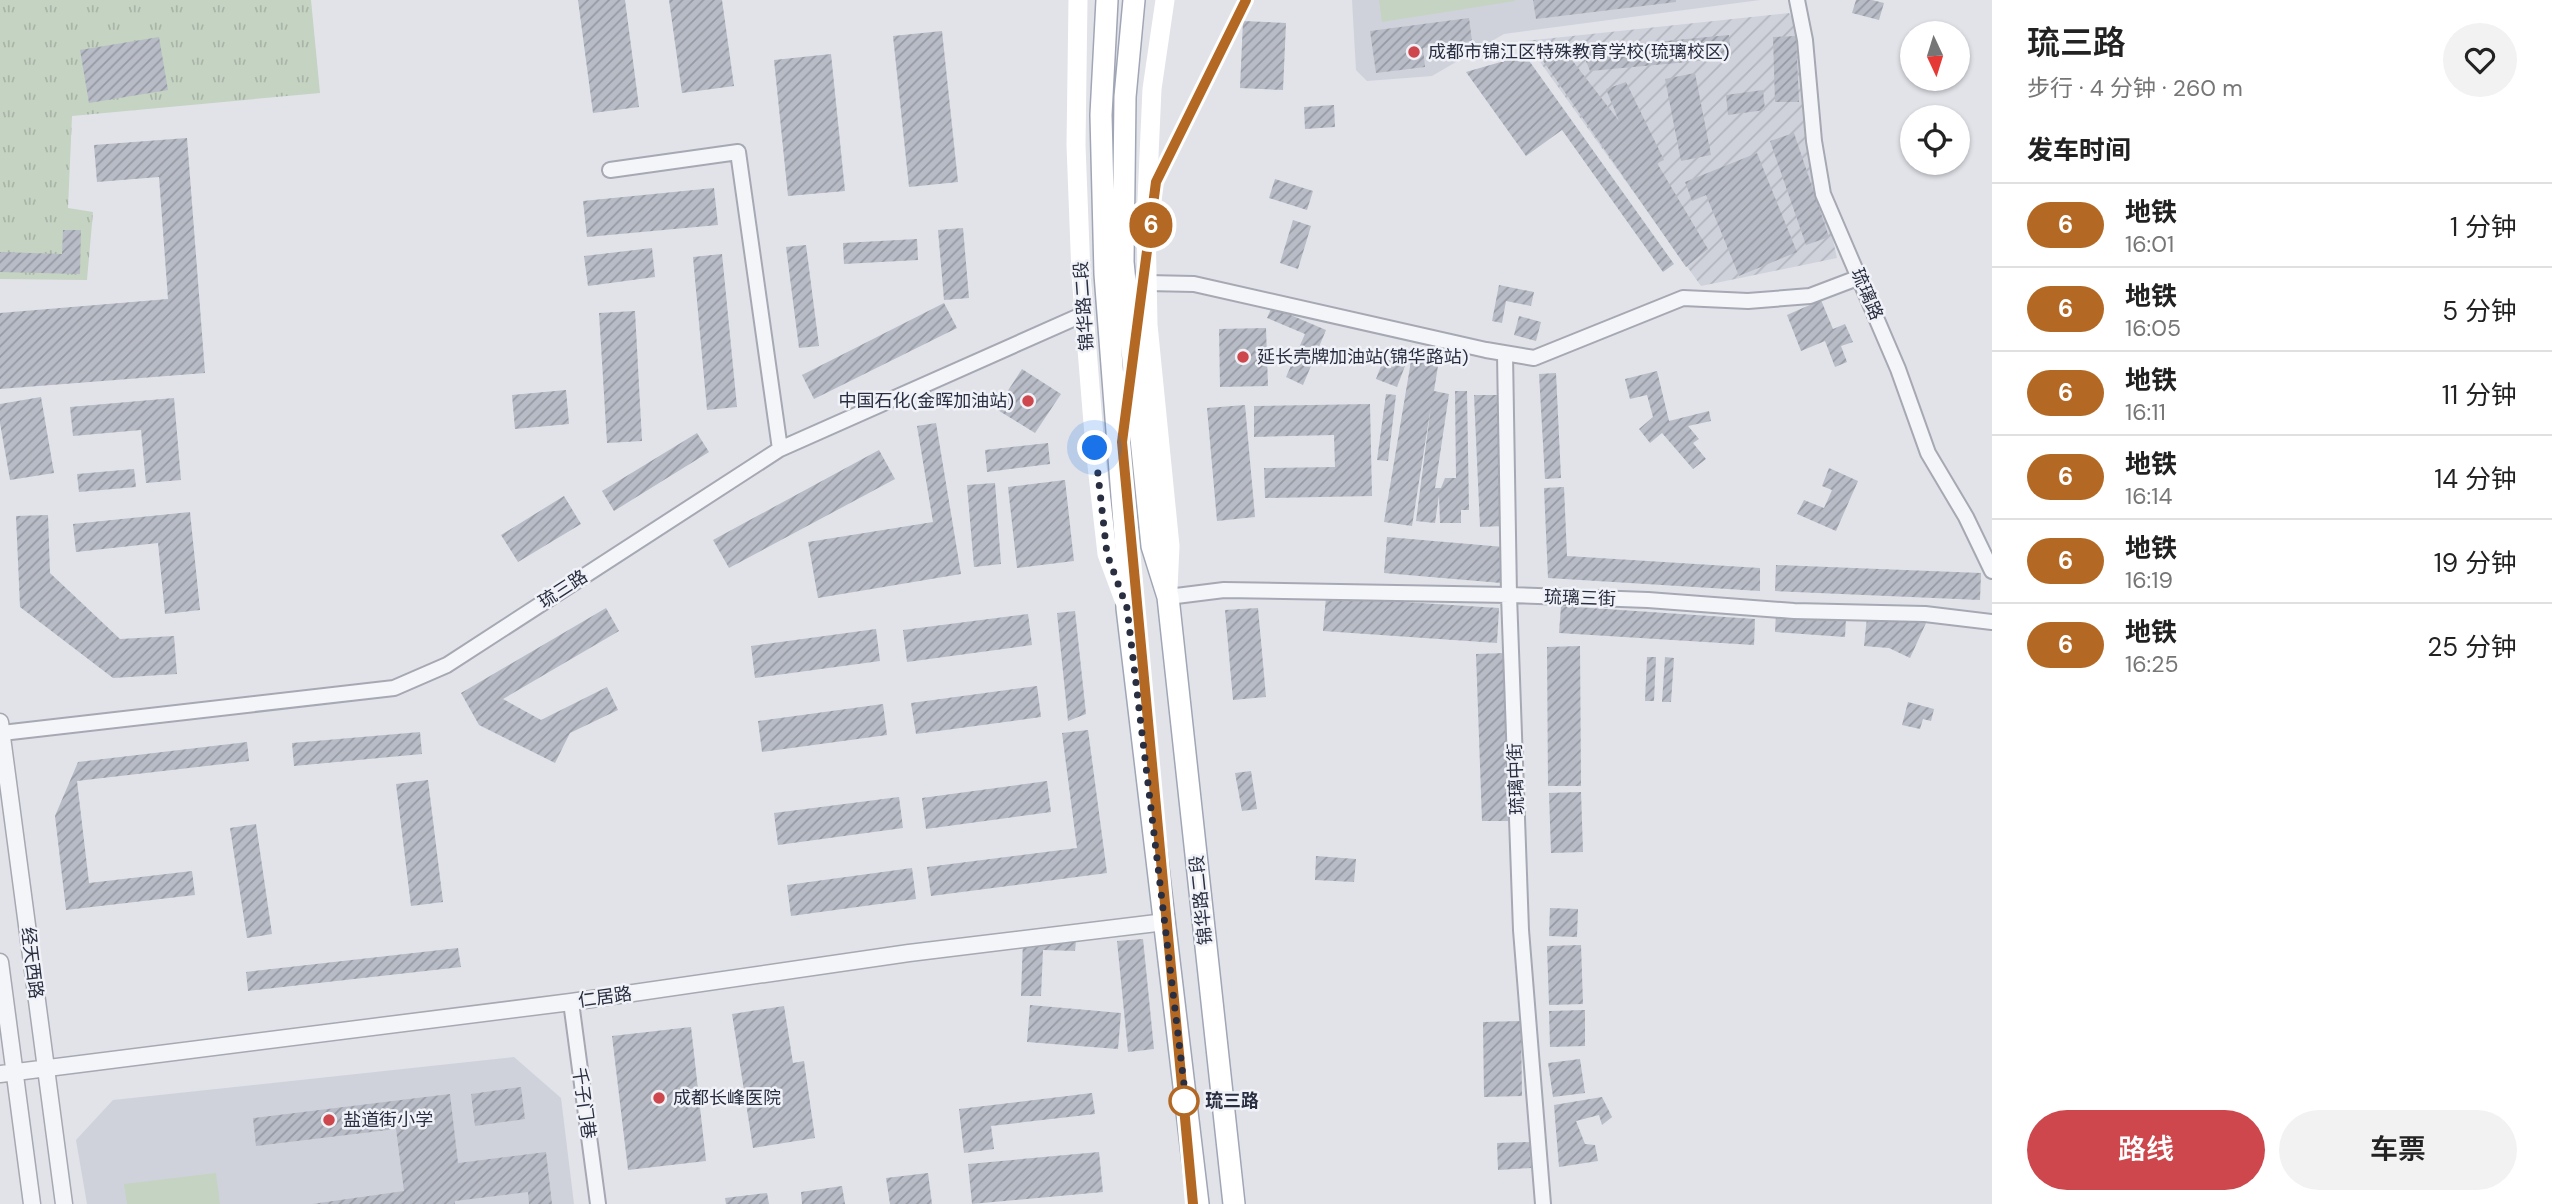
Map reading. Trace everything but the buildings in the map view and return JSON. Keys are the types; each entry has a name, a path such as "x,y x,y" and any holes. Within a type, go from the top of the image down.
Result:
{"main road":[{"name":"锦华路二段","path":"1078,0 1076,145 1084,314 1107,554 1127,608"},
{"name":"锦华路二段","path":"1107,0 1102,65 1105,274 1126,549 1127,608 1198,1204"},
{"name":"锦华路二段","path":"1134,0 1125,97 1123,262 1152,546 1167,597"},
{"name":"锦华路二段","path":"1165,0 1152,89 1146,222 1147,325 1170,546 1167,597 1234,1204"}],"street":[{"name":"琉璃路","path":"1797,0 1805,40 1814,141 1823,194 1898,369 1928,453 1966,517 1992,570"},
{"path":"610,170 738,152 780,449"},
{"path":"1147,284 1194,284 1505,354 1534,358 1683,298 1748,301 1810,296 1860,277"},
{"name":"琉三路","path":"1,727 394,688 447,665 780,449 1084,314"},
{"name":"琉璃中街","path":"1505,354 1509,595 1521,930 1543,1204"},
{"name":"琉璃三街","path":"1167,597 1224,590 1509,595 1648,600 1794,611 1925,614 1992,622"},
{"name":"经天西路","path":"1,727 64,1204"},
{"name":"仁居路","path":"7,1073 571,1002 909,953 1165,922"},
{"name":"经天西路","path":"0,962 7,1073 32,1204"},
{"name":"千子门巷","path":"571,1002 598,1204"}],"shaded area":[{"name":"成都市锦江区特殊教育学校(琉璃校区)","path":"1352,0 1760,0 1504,34 1432,76 1367,81 1356,70"},
{"path":"1789,13 1797,25 1806,121 1837,258 1701,286 1525,41"},
{"name":"盐道街小学","path":"514,1057 561,1098 574,1204 87,1204 76,1140 113,1100"}],"green space":[{"path":"0,0 311,0 320,93 72,116 68,208 93,212 87,280 0,279"},
{"path":"1379,0 1515,0 1515,1 1382,22"},
{"path":"216,1173 220,1204 127,1204 124,1184"}],"metro line":[{"name":"6","path":"1193,1204 1122,442 1156,182 1246,0"}],"place":[{"name":"成都市锦江区特殊教育学校(琉璃校区)","path":"1414,52"},
{"name":"延长壳牌加油站(锦华路站)","path":"1243,357"},
{"name":"中国石化(金晖加油站)","path":"1028,401"},
{"name":"成都长峰医院","path":"659,1098"},
{"name":"琉三路","path":"1184,1101"},
{"name":"盐道街小学","path":"329,1120"}],"route":[{"path":"1095,448 1107,554 1127,608 1184,1101"}]}
